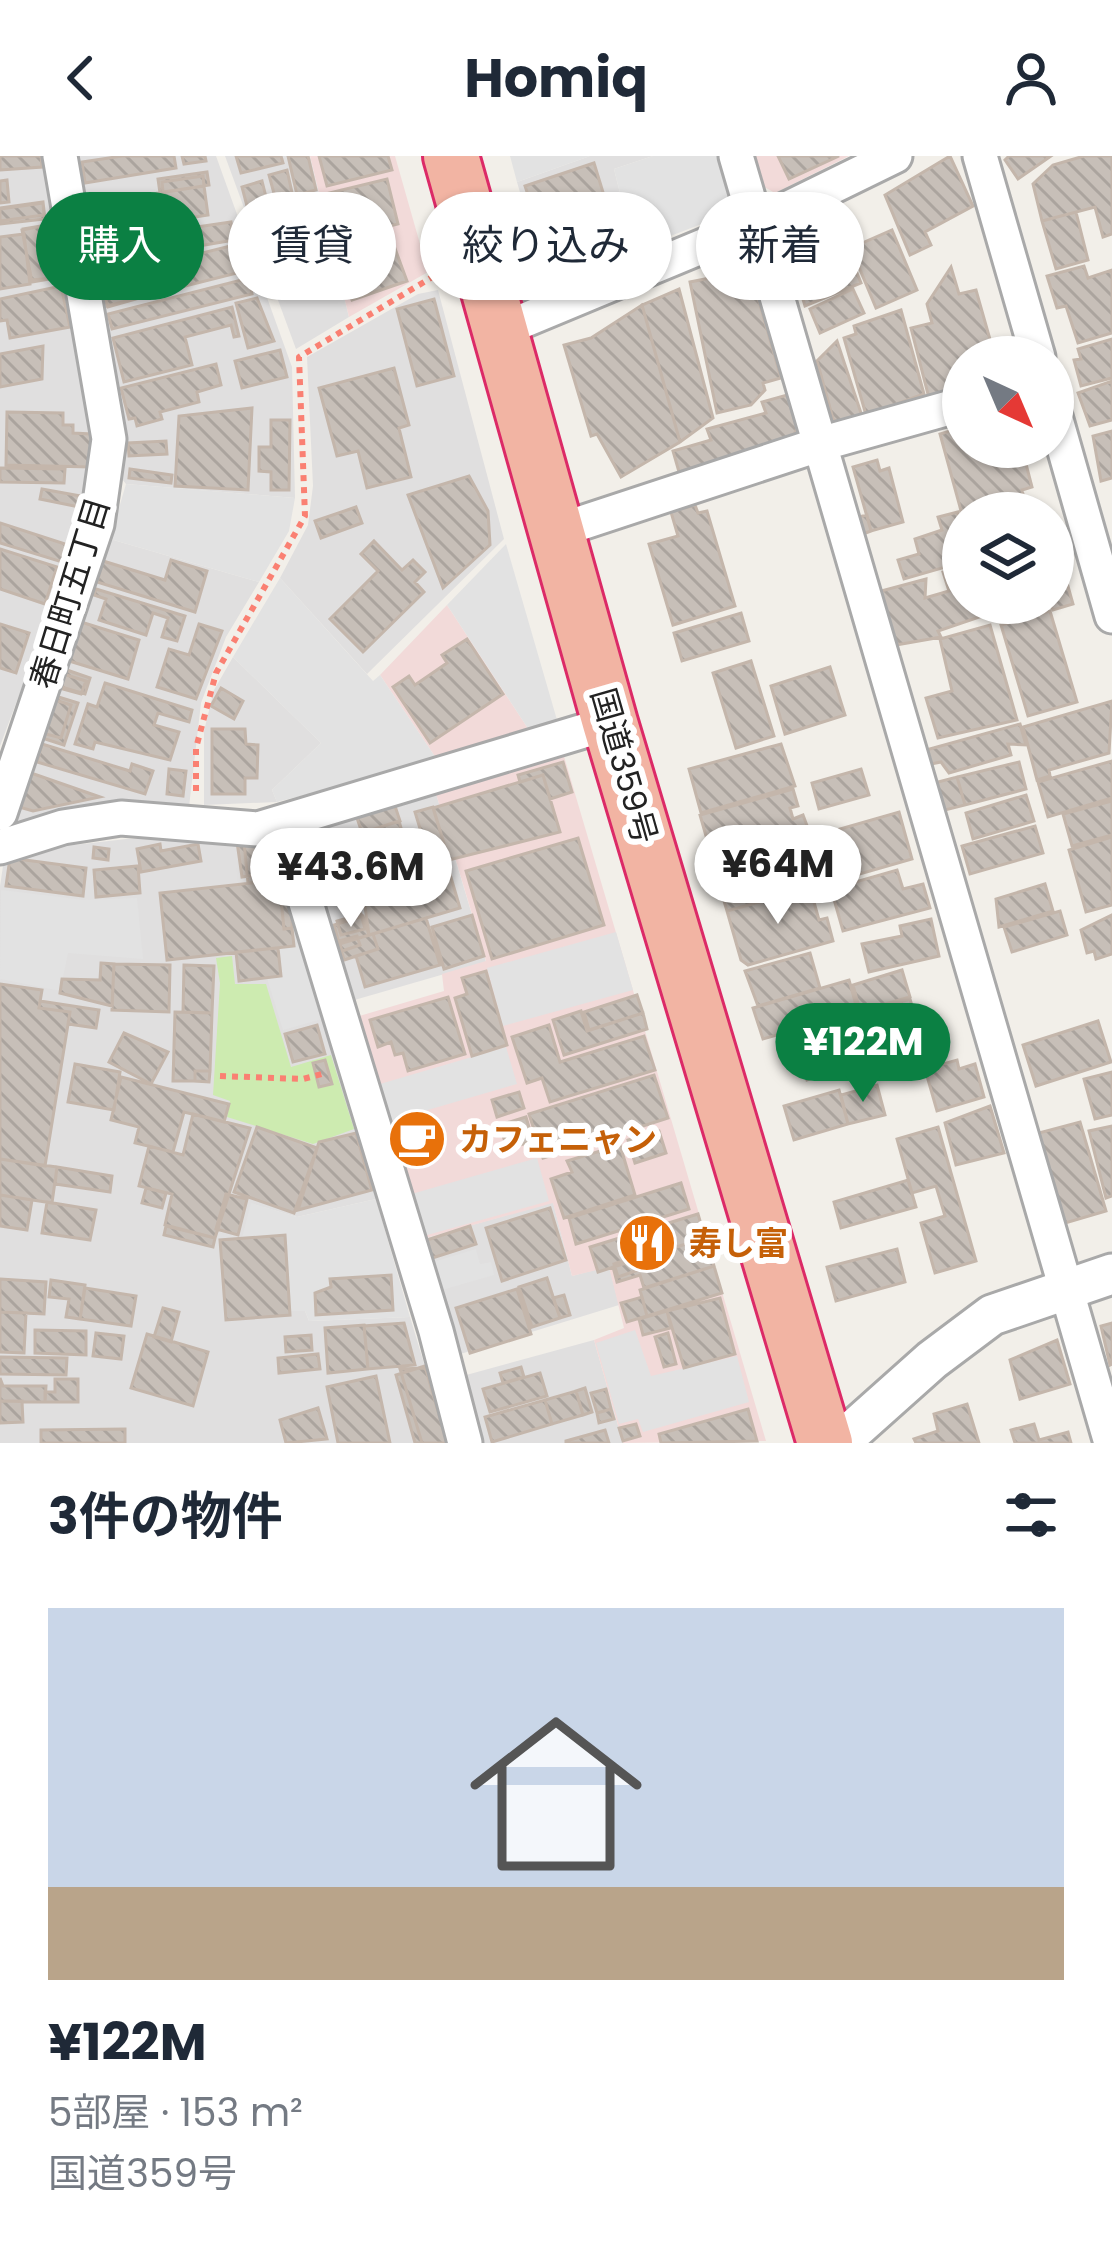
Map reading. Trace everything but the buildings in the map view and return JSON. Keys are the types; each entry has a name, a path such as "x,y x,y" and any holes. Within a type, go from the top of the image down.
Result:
{"highway":[{"name":"国道359号","path":"451,156 560,530 610,723 826,1443"}],"street":[{"name":"春日町五丁目","path":"0,813 97,524 109,439 60,156"},
{"path":"736,156 747,192"},
{"path":"821,192 895,156"},
{"path":"980,156 1032,336"},
{"path":"501,330 696,249"},
{"path":"780,300 1111,1443"},
{"path":"560,530 824,443 942,410"},
{"path":"1070,468 1112,616"},
{"path":"0,847 63,827 121,818 258,829 610,723"},
{"path":"282,824 464,1443"},
{"path":"839,1443 932,1360 992,1315 1112,1274"}],"path":[{"path":"195,825 196,748 216,673 304,516 299,357 420,284"},
{"path":"220,1076 303,1079 355,1065"}],"shaded area":[{"path":"0,156 42,156 49,192 36,192 36,300 70,300 96,430 87,514 0,746"},
{"path":"77,156 216,156 229,192 228,300 268,300 292,367 295,498 126,484 122,479 123,431 101,300 204,300 204,192 83,192"},
{"path":"225,156 310,156 319,192 238,192"},
{"path":"310,156 395,156 420,244 420,277 396,290 396,192 319,192"},
{"path":"510,156 590,156 517,182"},
{"path":"590,156 653,156 614,169 620,192 520,192 517,182"},
{"path":"653,156 722,156 732,192 696,192 696,226 672,235 672,192 620,192 614,169"},
{"path":"751,156 849,156 777,192 759,184"},
{"path":"418,294 420,300 441,300 504,539 367,674 280,578 308,525 313,486 307,357"},
{"path":"278,300 345,300 349,317 296,349"},
{"path":"345,300 379,300 349,317"},
{"path":"126,484 295,498 289,531 259,582 110,539"},
{"path":"110,539 259,582 226,637 201,703 189,807 91,806 7,824"},
{"path":"506,544 557,720 529,730 447,605"},
{"path":"280,578 373,681 380,675 438,761 277,802 272,790 321,743 233,657"},
{"path":"447,605 529,730 438,761 380,675"},
{"path":"233,657 321,743 272,790 277,802 204,805 204,731 214,690"},
{"path":"563,753 766,1441 623,1443 594,1340 624,1328 609,1267 572,1276 553,1203 419,1240 356,1017 444,991 442,974 486,961 434,787"},
{"path":"434,787 486,962 351,1001 304,833"},
{"path":"278,835 303,943 294,946 281,976 268,977 325,1018 376,1199 297,1217 252,1204 285,1235 291,1311 305,1311 309,1321 410,1317 448,1443 0,1443 0,886 5,853 126,839"},
{"path":"1,890 84,900 137,898 143,959 68,953 60,991 0,979"},
{"path":"616,932 633,990 503,1026 487,968"},
{"path":"303,943 325,1018 283,1030 267,978 281,976 278,948"},
{"path":"506,1047 517,1084 390,1121 380,1084"},
{"path":"537,1158 549,1201 420,1237 408,1195"},
{"path":"376,1199 410,1317 309,1321 305,1311 290,1311 285,1236 242,1238 251,1203 297,1217"},
{"path":"553,1202 572,1276 609,1266 619,1305 454,1356 419,1240"},
{"path":"476,1249 480,1264 491,1262 494,1275 435,1292 427,1264"},
{"path":"635,1330 651,1376 737,1356 749,1402 643,1432 638,1419 619,1424 596,1343"},
{"path":"594,1340 623,1443 478,1443 459,1377"}],"green space":[{"path":"232,956 235,984 266,984 291,1067 331,1055 354,1129 313,1144 227,1117 230,1101 213,1095 220,983 216,958"}],"place":[{"name":"カフェニャン","path":"417,1139"},
{"name":"寿し富","path":"647,1243"}]}
